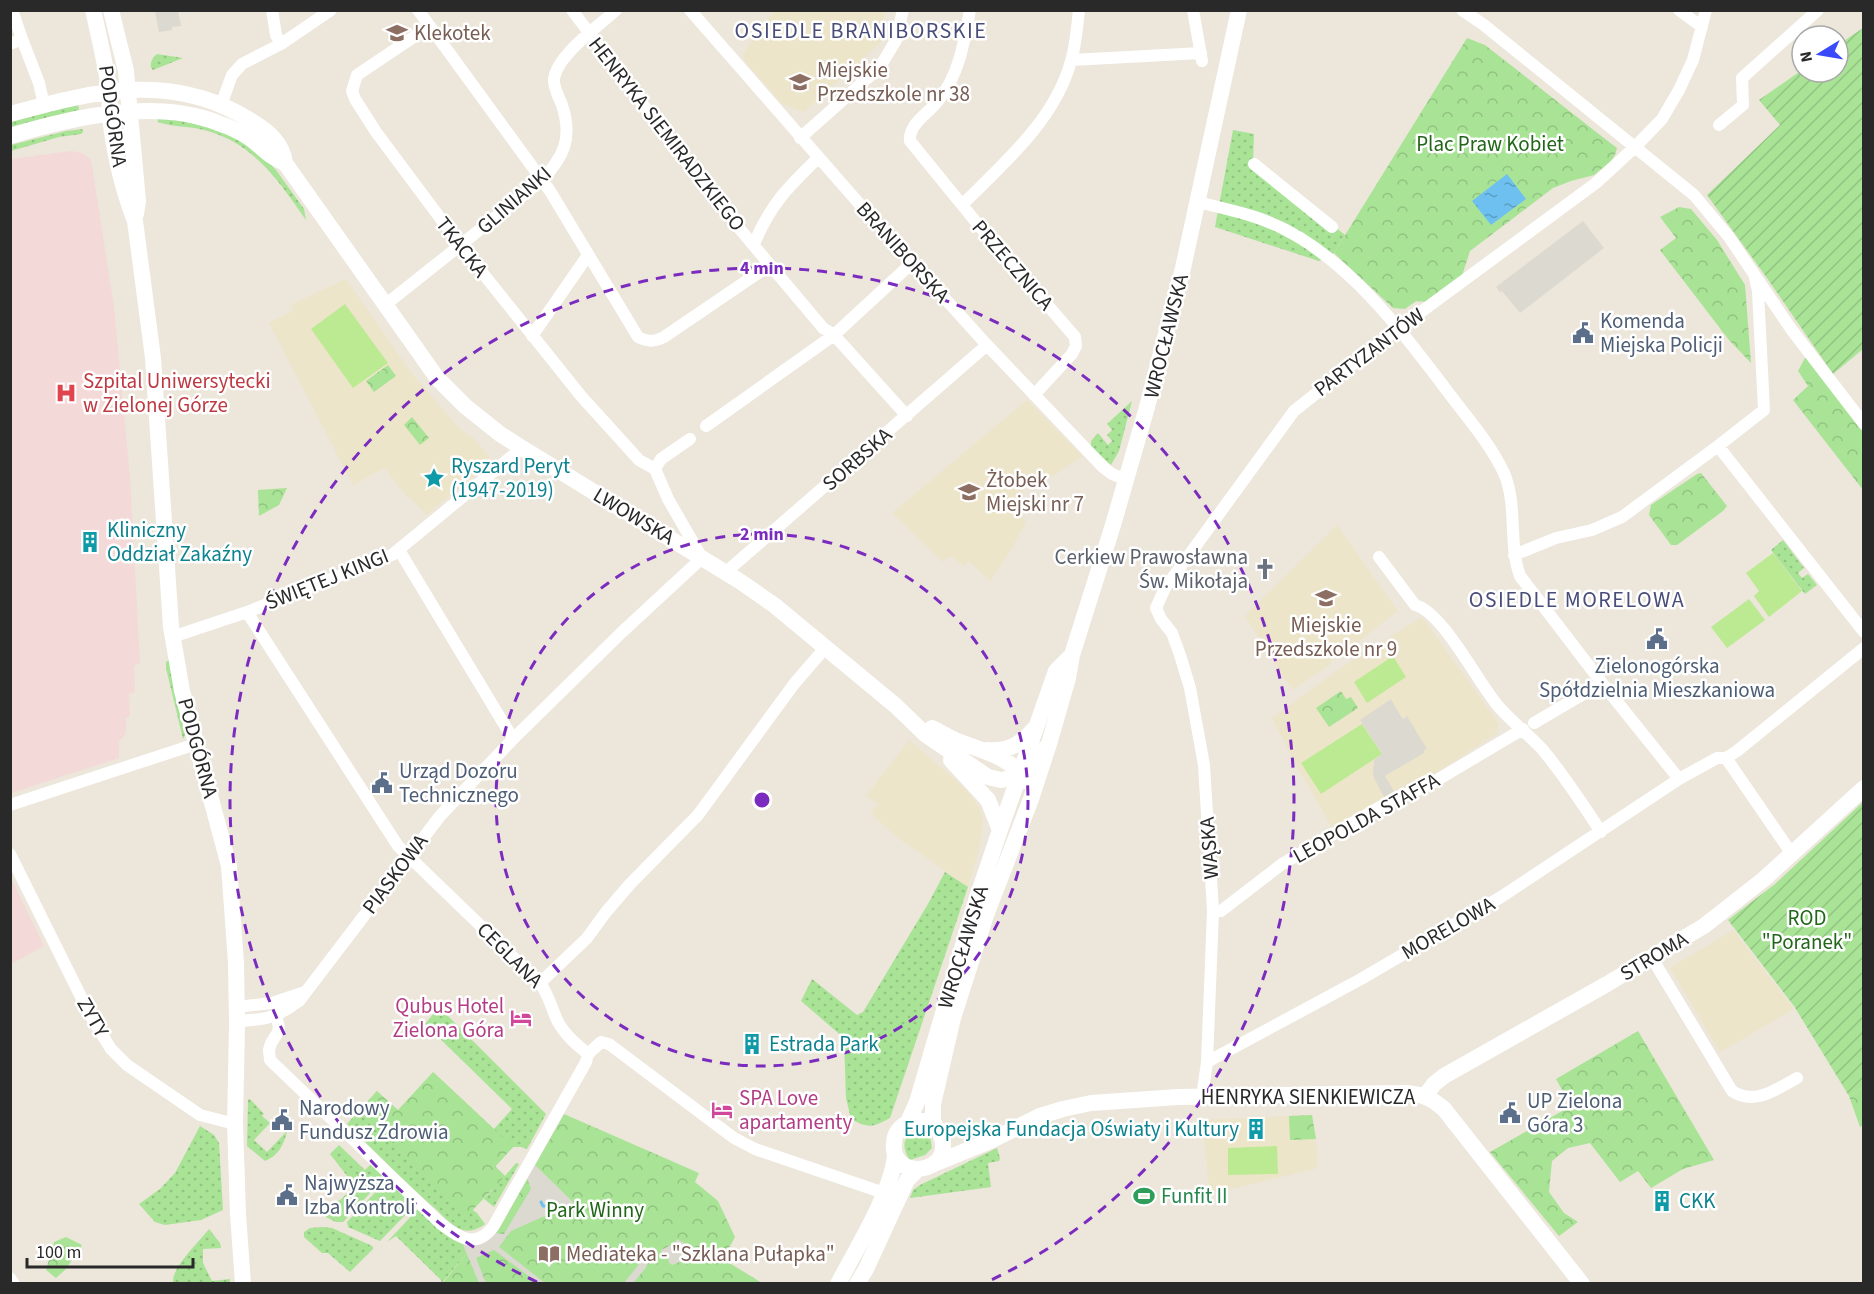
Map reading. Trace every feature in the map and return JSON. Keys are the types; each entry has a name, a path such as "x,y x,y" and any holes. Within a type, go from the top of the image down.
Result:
{"street":[{"path":"12,10 16,42 39,83 37,107 12,135"},
{"name":"PODGÓRNA","path":"93,10 110,92 110,115 128,203 135,221 154,370 172,637 182,691 229,866 237,1014 235,1124 238,1214 244,1281"},
{"name":"PODGÓRNA","path":"111,10 126,71 138,201 135,221"},
{"path":"272,10 276,35 281,44"},
{"path":"221,105 232,75 242,64 281,44 331,10"},
{"path":"418,10 550,191 638,337 646,342 664,337 770,265"},
{"name":"HENRYKA SIEMIRADZKIEGO","path":"572,10 707,190 823,328 834,335 906,416"},
{"name":"GLINIANKI","path":"385,304 461,246 541,181 552,169 566,147 563,110 554,79 570,51 616,10"},
{"name":"BRANIBORSKA","path":"690,10 800,138 987,345 1102,466 1112,474 1127,480"},
{"path":"800,138 880,67 896,40 903,10"},
{"name":"PRZECZNICA","path":"970,10 963,50 949,87 913,127 909,135 912,146 1075,337 1076,346 1072,354 1034,395"},
{"path":"962,205 1026,140 1042,119 1064,82 1072,60 1079,10"},
{"path":"1072,60 1201,57 1193,10"},
{"name":"WROCŁAWSKA","path":"937,1128 933,1104 953,1018 996,888 1031,799 1049,744 1068,678 1072,655 1127,480 1174,306 1239,10"},
{"path":"1462,10 1484,25 1694,195 1729,237 1791,329 1863,424"},
{"path":"1679,10 1702,27"},
{"name":"PARTYZANTÓW","path":"1156,608 1165,588 1294,411 1596,183 1662,119 1693,60 1706,10"},
{"path":"1719,126 1743,105 1742,78 1818,10"},
{"name":"TKACKA","path":"430,26 357,75 352,91 356,100 375,130 461,246 532,336 607,426 639,460 655,469"},
{"name":"LWOWSKA","path":"10,114 127,89 168,90 204,98 245,117 260,127 284,151 285,163 423,358 451,393 478,418 522,448 726,572 774,605 896,706 926,735 988,777 1001,780 1021,774 1008,762 954,740 896,706"},
{"name":"LWOWSKA","path":"12,135 77,119 129,111 171,111 209,120 240,132 274,159 285,163"},
{"path":"754,244 762,224 777,200 789,185 818,158"},
{"path":"1254,164 1332,227"},
{"path":"1198,202 1256,217 1316,247 1358,285 1400,329 1488,446 1504,474 1512,502 1514,555 1520,576 1680,779"},
{"path":"532,336 588,255"},
{"path":"705,426 834,335 912,263"},
{"path":"1514,555 1556,538 1592,530 1622,517 1764,410 1758,295 1754,274"},
{"name":"SORBSKA","path":"726,572 987,345"},
{"path":"690,439 661,459 655,469 668,499 702,558"},
{"path":"1719,446 1863,632"},
{"name":"ŚWIĘTEJ KINGI","path":"172,637 247,612 392,555 522,448"},
{"path":"399,550 513,739"},
{"path":"1379,557 1414,605 1422,607 1439,624 1499,707 1529,726 1601,831"},
{"name":"PIASKOWA","path":"237,1014 256,1021 276,1016 299,1001 440,816 513,739 624,630 702,558"},
{"name":"WĄSKA","path":"1156,608 1172,633 1190,688 1204,765 1213,911 1207,1062 1202,1097"},
{"name":"CEGLANA","path":"247,612 399,846 540,983 549,996 559,1023 574,1042 588,1054"},
{"path":"540,983 587,938 630,884 698,815 794,684 825,648"},
{"name":"MORELOWA","path":"1207,1062 1361,979 1492,902 1680,779 1717,758 1726,758 1863,648"},
{"name":"WROCŁAWSKA","path":"908,1122 917,1102 961,947 1000,830 1056,671 1072,655"},
{"name":"LEOPOLDA STAFFA","path":"1213,911 1221,911 1282,864 1387,803 1427,786 1602,682"},
{"path":"979,750 997,751 1016,746 1038,725"},
{"path":"926,735 981,791 992,807 1000,830"},
{"path":"10,805 196,744"},
{"name":"WROCŁAWSKA","path":"1021,774 1028,770 1049,744"},
{"path":"1726,758 1792,854"},
{"path":"1021,774 1031,799"},
{"name":"STROMA","path":"1425,1096 1444,1076 1704,926 1792,854 1863,788"},
{"name":"ZYTY","path":"10,854 54,944 111,1049 127,1065 200,1115 235,1124"},
{"path":"1652,958 1732,1090 1739,1095 1761,1096 1797,1078"},
{"path":"237,1014 306,991"},
{"path":"276,1016 279,1025 278,1033 269,1050 270,1060 426,1211 454,1234 464,1239 477,1239 489,1233 586,1062 588,1054 601,1042 609,1044 651,1074 734,1138 755,1149 884,1193"},
{"name":"HENRYKA SIENKIEWICZA","path":"936,1163 990,1141 1040,1116 1105,1101 1202,1097 1419,1094 1436,1101 1447,1112 1582,1284"},
{"path":"838,1284 884,1193 894,1167 895,1136 908,1122 922,1120 937,1128 943,1149 936,1163 931,1167 917,1170 905,1166 896,1155"},
{"name":"HENRYKA SIENKIEWICZA","path":"937,1128 950,1138 964,1142 990,1141"},
{"path":"857,1284 907,1180 917,1170"},
{"path":"10,1278 14,1284"}],"shaded area":[{"path":"155,11 178,11 181,26 159,32"},
{"name":"Miejskie Przedszkole nr 38","path":"774,11 885,11 880,43 804,112 782,104 744,60 743,56 747,47"},
{"name":"Szpital Uniwersytecki w Zielonej Górze","path":"71,151 82,153 91,160 114,307 130,478 140,663 134,666 135,692 129,694 130,716 126,718 126,733 119,741 119,758 11,793 11,159"},
{"path":"1583,221 1604,248 1520,313 1496,287"},
{"path":"346,279 413,375 460,429 473,438 489,456 488,464 426,515 410,497 408,498 384,468 353,485 269,323 293,311 290,305"},
{"name":"Żłobek Miejski nr 7","path":"1027,400 1082,456 1052,477 1043,472 1010,502 1026,522 990,581 969,561 964,566 950,556 943,562 892,513"},
{"name":"Miejskie Przedszkole nr 9","path":"1337,525 1398,611 1341,655 1332,659 1330,665 1292,690 1245,616"},
{"path":"1422,617 1499,724 1496,734 1431,776 1394,791 1333,829 1272,718 1342,667"},
{"path":"1391,699 1402,718 1407,716 1427,749 1385,776 1394,791 1384,797 1373,773 1374,760 1382,754 1360,720"},
{"path":"909,740 960,784 980,809 983,819 980,846 968,887 894,835 871,813 878,804 866,796"},
{"path":"11,878 44,946 10,964"},
{"path":"1733,930 1794,1009 1720,1052 1670,968"},
{"path":"1312,1115 1318,1168 1219,1192 1209,1188 1202,1120"},
{"path":"535,1165 573,1202 561,1218 551,1212 511,1231 499,1247 545,1283 538,1283 494,1250 476,1258 486,1283 479,1283 462,1242 495,1233 504,1234 531,1189 527,1178"},
{"path":"677,1239 686,1244 679,1248 685,1260 672,1265 669,1263 668,1256 663,1257 661,1250 675,1243"},
{"path":"636,1245 645,1253 649,1261 633,1283 624,1283 639,1264 638,1255 631,1250"}],"green space":[{"path":"1863,28 1863,349 1833,374 1707,195 1780,125 1759,100 1790,78 1790,84 1850,84 1850,37"},
{"name":"Plac Praw Kobiet","path":"1467,38 1485,45 1617,148 1611,161 1594,175 1553,188 1470,251 1460,282 1428,302 1416,301 1405,309 1393,308 1334,253"},
{"path":"157,54 183,58 153,70 151,62"},
{"path":"78,104 79,110 11,127 11,122"},
{"path":"168,117 229,133 265,158 304,209 306,220 275,177 251,154 222,136 199,129 158,122 157,118"},
{"path":"83,129 81,134 59,137 11,151 11,145"},
{"path":"1233,130 1254,134 1253,162 1345,235 1334,253 1319,261 1215,227"},
{"path":"1679,207 1691,209 1717,240 1745,285 1751,363 1729,340 1660,250 1676,238 1660,217"},
{"path":"345,304 388,363 353,388 311,329"},
{"path":"1806,356 1863,432 1863,490 1793,400 1808,386 1798,371"},
{"path":"388,365 396,376 374,392 366,381"},
{"path":"1132,401 1119,451 1111,465 1091,447 1091,441 1098,433 1108,445 1112,441 1107,435 1112,430 1107,424"},
{"path":"412,417 429,438 420,445 404,425"},
{"path":"1701,473 1727,506 1677,545 1671,545 1649,515 1651,505"},
{"path":"287,488 279,505 259,516 258,490"},
{"path":"1783,540 1804,568 1798,573 1802,578 1808,574 1817,585 1805,594 1771,550"},
{"path":"1773,553 1802,591 1769,617 1754,596 1759,591 1746,573"},
{"path":"1749,599 1765,620 1727,648 1711,627"},
{"path":"1393,656 1406,677 1367,703 1354,682"},
{"path":"169,660 186,733 183,739 166,668 166,662"},
{"path":"1341,691 1346,699 1351,697 1358,708 1329,727 1316,708"},
{"path":"1362,724 1382,754 1321,794 1301,763"},
{"name":"ROD \"Poranek\"","path":"1863,802 1863,1087 1849,1096 1794,1006 1728,920 1775,884"},
{"path":"945,872 968,887 890,1118 875,1125 862,1124 851,1119 846,1098 844,1038 801,1001 812,979 857,1015 863,1012"},
{"path":"439,1007 546,1114 527,1149 513,1147 495,1166 505,1176 516,1163 519,1164 494,1207 484,1199 493,1189 433,1072 494,1129 512,1109 425,1024"},
{"path":"1638,1031 1714,1160 1683,1169 1651,1188 1638,1171 1620,1182 1590,1143 1568,1148 1552,1161 1549,1192 1564,1213 1578,1222 1559,1236 1490,1152 1571,1106 1556,1079"},
{"path":"433,1072 513,1147 495,1167 505,1176 468,1215 358,1112 377,1091 398,1110"},
{"path":"1863,1087 1863,1125 1860,1127 1849,1096"},
{"path":"377,1091 467,1206 477,1213 485,1224 469,1231 459,1229 452,1224 347,1124"},
{"path":"250,1099 270,1123 254,1140 267,1152 287,1131 280,1149 265,1161 247,1146 248,1100"},
{"name":"Park Winny","path":"564,1114 699,1173 695,1182 718,1201 735,1237 723,1259 762,1283 442,1284 467,1253 462,1242 499,1229"},
{"path":"1312,1115 1316,1139 1290,1140 1289,1116"},
{"path":"200,1126 214,1135 219,1143 223,1210 201,1220 165,1225 155,1222 139,1204 160,1189 175,1173"},
{"path":"919,1128 930,1136 932,1148 925,1155 910,1160 905,1150 906,1139"},
{"path":"339,1145 365,1170 372,1163 386,1176 343,1222 336,1222 324,1214 355,1186 330,1154"},
{"path":"1277,1146 1278,1174 1228,1175 1228,1148"},
{"path":"997,1148 999,1161 988,1163 991,1187 910,1198 913,1190 920,1185"},
{"path":"388,1179 415,1205 380,1241 348,1227 347,1222"},
{"path":"419,1208 462,1242 467,1253 442,1283 396,1236 387,1242"},
{"path":"310,1228 332,1228 370,1245 373,1249 350,1272 328,1253 322,1253 304,1237 304,1232"},
{"path":"209,1229 220,1243 221,1248 203,1249 203,1263 212,1281 230,1279 230,1283 173,1283 176,1270 186,1255"},
{"path":"66,1237 82,1245 66,1269 56,1278 46,1270 54,1242"}],"water":[{"path":"1507,174 1526,199 1491,225 1472,201"}],"waterway":[{"path":"541,1202 543,1206 555,1206 558,1212"}],"place":[{"name":"Klekotek","path":"397,33"},
{"name":"Miejskie Przedszkole nr 38","path":"800,82"},
{"name":"Komenda Miejska Policji","path":"1583,333"},
{"name":"Szpital Uniwersytecki w Zielonej Górze","path":"66,393"},
{"name":"Ryszard Peryt (1947-2019)","path":"434,478"},
{"name":"Żłobek Miejski nr 7","path":"969,492"},
{"name":"Kliniczny Oddział Zakaźny","path":"90,542"},
{"name":"Cerkiew Prawosławna Św. Mikołaja","path":"1265,569"},
{"name":"Miejskie Przedszkole nr 9","path":"1326,598"},
{"name":"Zielonogórska Spółdzielnia Mieszkaniowa","path":"1657,639"},
{"name":"Urząd Dozoru Technicznego","path":"382,783"},
{"name":"Qubus Hotel Zielona Góra","path":"521,1018"},
{"name":"Estrada Park","path":"752,1044"},
{"name":"SPA Love apartamenty","path":"722,1110"},
{"name":"UP Zielona Góra 3","path":"1510,1113"},
{"name":"Narodowy Fundusz Zdrowia","path":"282,1120"},
{"name":"Europejska Fundacja Oświaty i Kultury","path":"1256,1129"},
{"name":"Najwyższa Izba Kontroli","path":"287,1195"},
{"name":"Funfit II","path":"1144,1196"},
{"name":"CKK","path":"1662,1201"},
{"name":"Mediateka - \"Szklana Pułapka\"","path":"549,1254"}],"district":[{"name":"OSIEDLE BRANIBORSKIE","path":"861,31"},
{"name":"OSIEDLE MORELOWA","path":"1577,600"}]}
